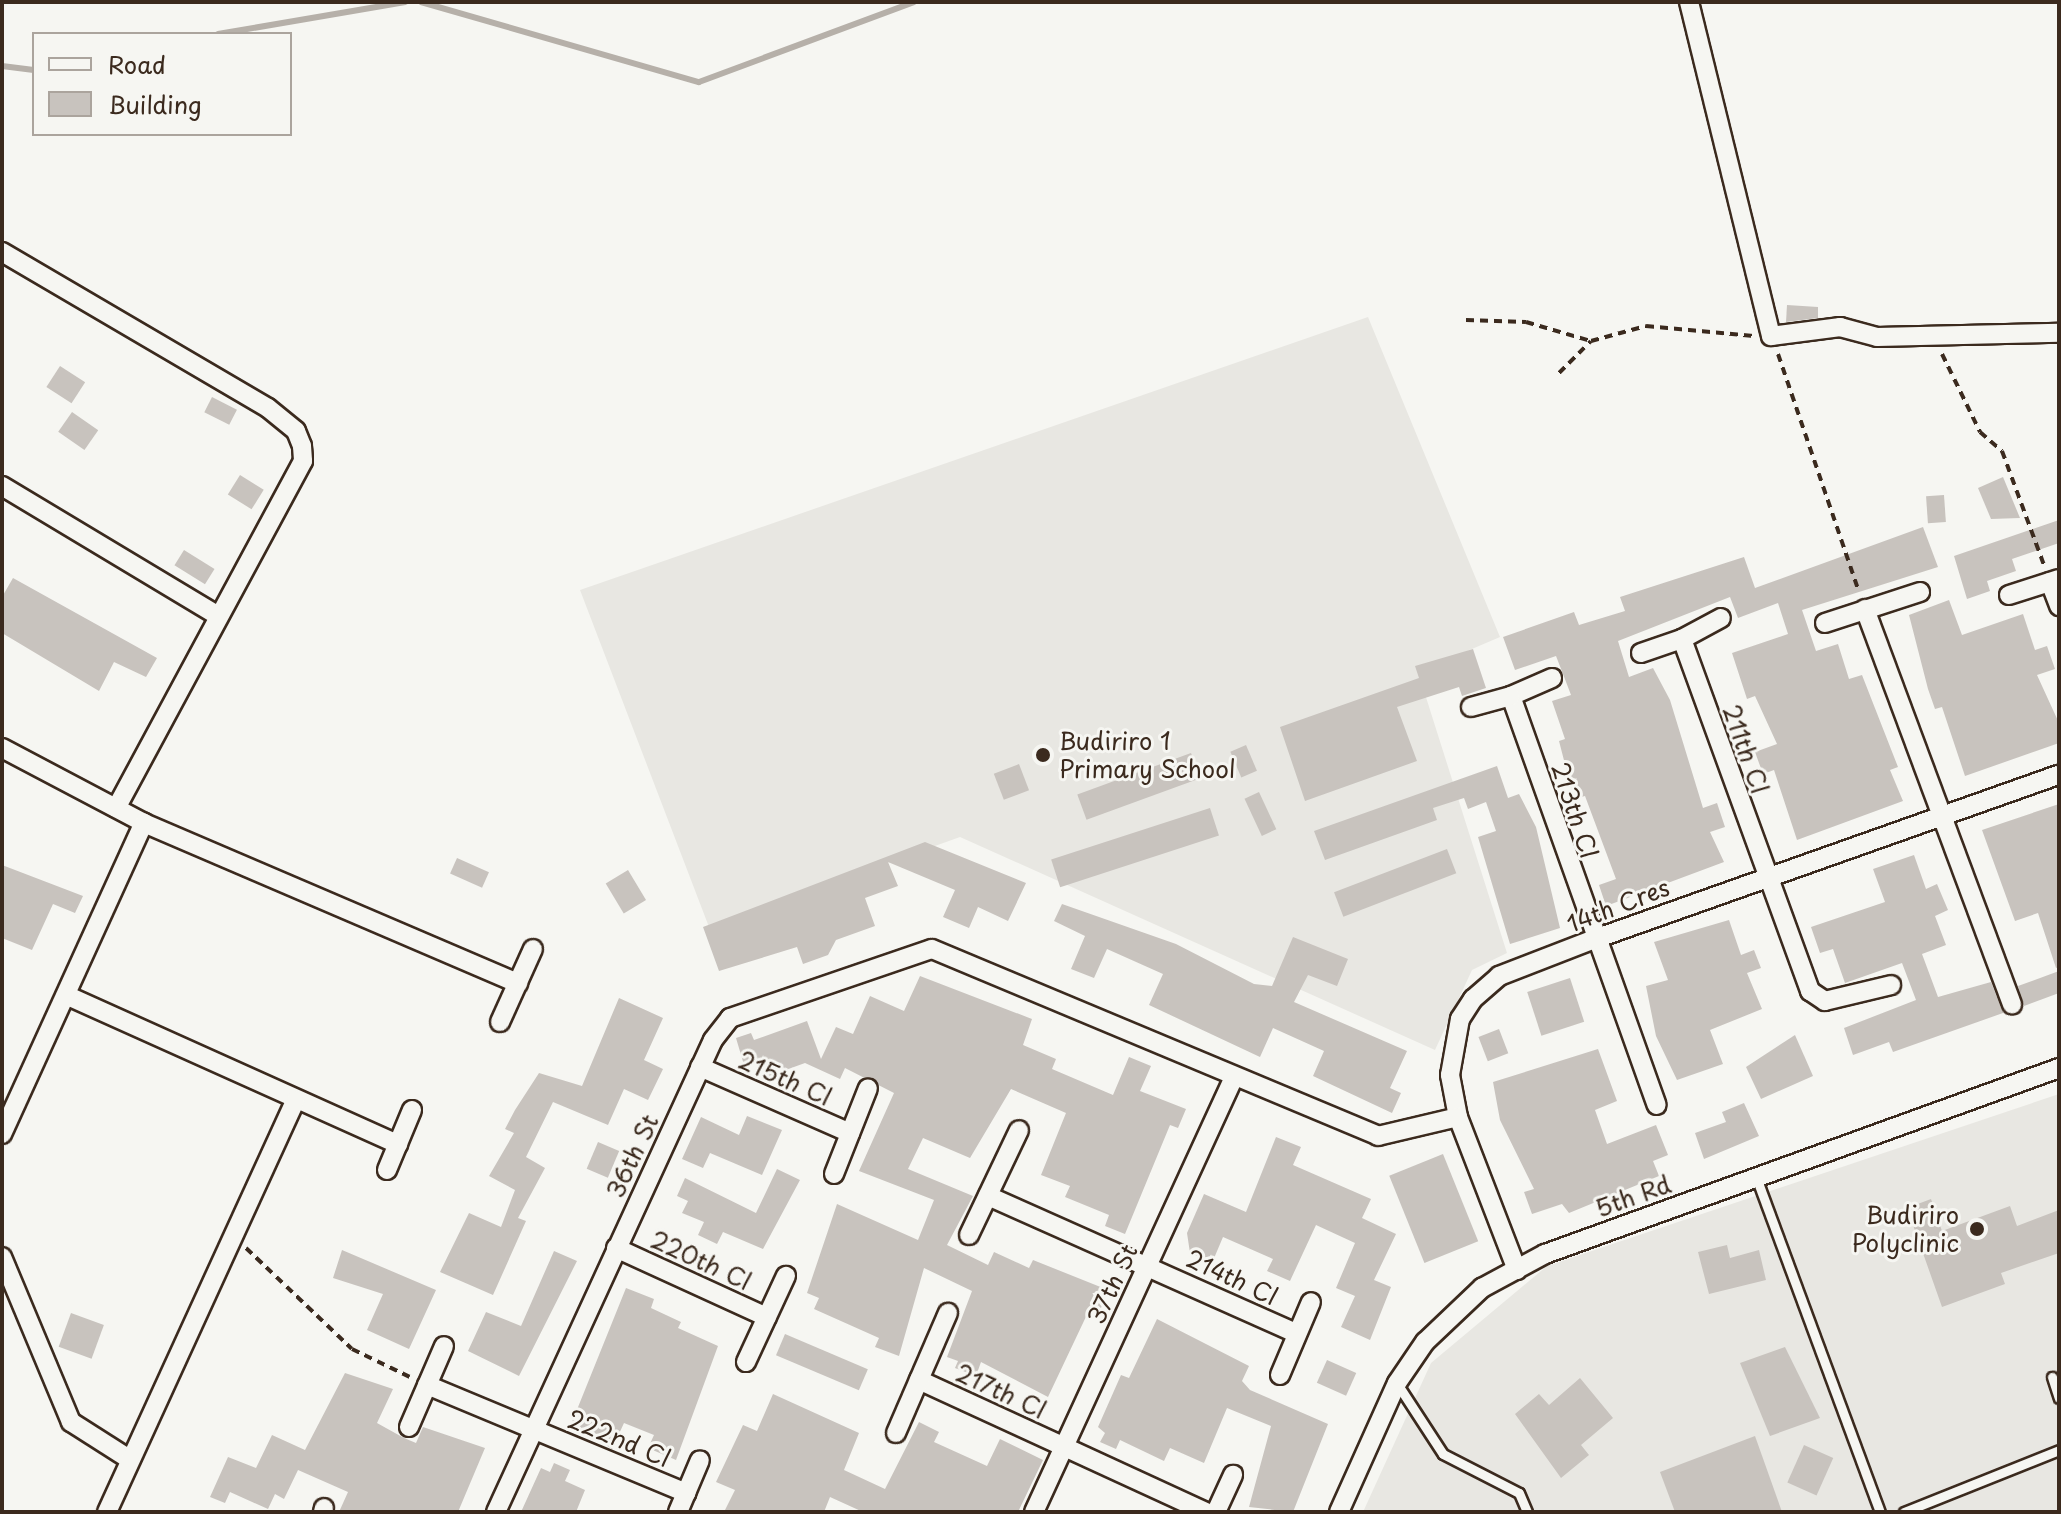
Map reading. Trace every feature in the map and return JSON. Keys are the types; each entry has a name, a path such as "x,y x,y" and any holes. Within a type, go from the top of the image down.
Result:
{"street":[{"path":"1689,2 1771,336 1840,327 1921,338 2059,333"},
{"path":"2,252 296,431 303,461 116,808"},
{"path":"2,486 218,616"},
{"path":"2009,595 2055,581 2059,606"},
{"path":"1825,623 1920,592"},
{"path":"1865,609 2012,1005"},
{"path":"1641,653 1682,639 1721,618"},
{"name":"211th Cl","path":"1682,639 1765,875 1810,991 1825,1001 1891,985"},
{"path":"1471,707 1511,696 1552,678"},
{"name":"213th Cl","path":"1511,696 1592,940 1657,1105"},
{"path":"2,748 144,823 518,983"},
{"name":"14th Cres","path":"1517,1270 1458,1117 1450,1075 1460,1019 1473,999 1499,976 1592,940 1765,875 2059,775"},
{"path":"2,1134 68,996 144,823"},
{"path":"500,1022 533,949"},
{"name":"36th St","path":"496,1512 532,1427 700,1067 730,1018 932,949 1234,1077"},
{"path":"68,996 295,1101 398,1144"},
{"name":"215th Cl","path":"700,1067 850,1133"},
{"name":"5th Rd","path":"1339,1512 1397,1383 1425,1342 1482,1288 1517,1270 1756,1177 2059,1068"},
{"path":"1234,1077 1378,1136 1458,1117"},
{"name":"37th St","path":"1034,1512 1234,1077"},
{"path":"834,1174 868,1088"},
{"path":"107,1512 295,1101"},
{"path":"387,1170 412,1110"},
{"path":"969,1235 1019,1130"},
{"name":"214th Cl","path":"988,1196 1296,1333"},
{"name":"220th Cl","path":"616,1248 767,1317"},
{"path":"2,1257 71,1422 129,1459"},
{"path":"746,1362 786,1276"},
{"path":"1280,1375 1311,1302"},
{"path":"896,1433 948,1313"},
{"path":"409,1427 444,1346"},
{"name":"217th Cl","path":"919,1380 1206,1512"},
{"name":"222nd Cl","path":"427,1385 686,1493"},
{"path":"678,1512 700,1460"},
{"path":"1216,1512 1233,1475"}],"lane":[{"path":"1756,1177 1880,1512"},
{"path":"2052,1377 2059,1398"},
{"path":"1397,1383 1443,1454 1519,1493 1527,1512"},
{"path":"1904,1512 2059,1450"}],"path":[{"path":"1466,320 1526,322 1591,341"},
{"path":"1559,373 1591,341 1646,326 1771,336 1865,609"},
{"path":"1921,338 1937,347 1980,432 2002,451 2055,581"},
{"path":"233,1235 352,1349 427,1385"}],"shaded area":[{"name":"Budiriro 1 Primary School","path":"1368,317 1500,637 1418,672 1507,953 1472,970 1435,1050 960,837 709,927 580,590"},
{"path":"2059,1094 2059,1512 1363,1512 1431,1363 1547,1266"}],"building":[{"path":"1787,305 1818,307 1818,318 1786,322"},
{"path":"60,366 85,382 72,403 46,387"},
{"path":"212,397 237,410 229,425 204,412"},
{"path":"72,412 98,430 84,450 58,432"},
{"path":"240,475 264,490 252,509 228,495"},
{"path":"2003,477 2020,518 1991,519 1978,488"},
{"path":"1944,495 1946,522 1928,523 1926,496"},
{"path":"2059,520 2059,543 2012,559 2016,571 1987,581 1990,591 1967,599 1954,556"},
{"path":"1923,527 1938,567 1802,610 1816,651 1838,644 1849,679 1862,675 1898,767 1890,770 1903,801 1797,840 1774,770 1763,774 1755,752 1777,744 1755,696 1747,699 1732,653 1788,634 1778,603 1738,618 1730,597 1618,641 1629,677 1653,668 1670,700 1703,808 1717,803 1725,827 1710,832 1724,862 1606,906 1599,885 1616,879 1585,796 1574,799 1559,741 1565,739 1552,701 1571,695 1563,674 1556,656 1515,670 1503,637 1574,612 1579,625 1625,611 1620,597 1744,557 1755,588"},
{"path":"184,550 215,569 205,584 174,565"},
{"path":"13,578 157,658 146,677 114,662 99,691 2,633 2,597"},
{"path":"1949,600 1962,635 2023,614 2035,650 2047,646 2055,669 2037,675 2059,723 2059,743 1965,776 1942,707 1935,709 1928,689 1909,615"},
{"path":"1473,649 1486,688 1462,696 1459,687 1397,707 1417,761 1305,801 1280,727 1419,678 1415,666"},
{"path":"1246,745 1257,771 1241,777 1230,752"},
{"path":"1191,753 1200,778 1087,820 1077,794"},
{"path":"1019,764 1029,790 1004,800 994,774"},
{"path":"1497,766 1508,798 1519,794 1536,827 1560,928 1510,944 1478,837 1496,831 1486,802 1468,809 1464,798 1433,808 1437,820 1325,860 1314,831"},
{"path":"1259,792 1276,829 1262,836 1244,799"},
{"path":"2059,804 2059,967 2056,968 2038,913 2015,921 1982,830"},
{"path":"1210,808 1219,836 1060,887 1051,860"},
{"path":"925,842 1026,883 1008,921 978,907 969,928 943,917 955,890 888,862 898,886 865,898 875,926 836,940 828,955 803,964 797,947 719,971 703,927"},
{"path":"1447,849 1456,873 1343,917 1334,892"},
{"path":"1914,855 1926,889 1937,884 1948,910 1935,916 1946,945 1922,954 1938,997 1991,982 2003,1013 1893,1052 1889,1042 1853,1055 1844,1028 1916,1000 1902,963 1845,983 1833,949 1820,953 1811,927 1885,902 1873,869"},
{"path":"457,858 489,872 482,888 450,874"},
{"path":"2,865 83,896 75,913 53,904 32,950 2,938"},
{"path":"628,870 646,900 624,913 606,883"},
{"path":"1062,904 1176,944 1254,984 1272,986 1293,937 1348,959 1337,986 1308,975 1294,1002 1407,1051 1390,1088 1401,1093 1392,1113 1313,1076 1324,1051 1273,1028 1260,1057 1149,1005 1163,974 1107,949 1094,978 1071,969 1085,936 1054,921"},
{"path":"1729,920 1741,955 1754,950 1761,968 1747,973 1762,1009 1710,1030 1723,1064 1677,1080 1656,1036 1646,986 1668,980 1654,942"},
{"path":"2059,971 2059,993 2024,1006 2018,986"},
{"path":"920,976 1032,1019 1023,1045 1056,1059 1052,1069 1113,1095 1129,1057 1151,1066 1140,1091 1186,1109 1178,1128 1170,1125 1125,1234 1105,1226 1109,1215 1065,1197 1070,1186 1041,1175 1066,1113 1011,1089 970,1158 923,1138 908,1169 973,1196 947,1245 988,1265 994,1252 1029,1268 1033,1260 1108,1290 1101,1308 1092,1304 1048,1397 981,1362 976,1376 955,1368 958,1361 947,1357 972,1291 924,1268 899,1356 875,1347 879,1338 814,1309 819,1298 807,1293 837,1204 918,1240 934,1200 859,1171 894,1093 845,1068 840,1079 805,1063 769,1076 763,1058 744,1065 736,1038 751,1033 754,1040 807,1021 821,1059 836,1027 853,1034 870,996 904,1011"},
{"path":"1570,978 1584,1022 1541,1036 1527,992"},
{"path":"619,998 663,1018 644,1060 663,1069 648,1100 624,1089 608,1125 553,1102 526,1157 545,1168 518,1218 526,1221 493,1295 440,1272 469,1213 501,1227 515,1190 489,1176 514,1133 505,1129 539,1073 582,1086"},
{"path":"1499,1029 1508,1053 1488,1061 1478,1037"},
{"path":"1795,1035 1813,1076 1761,1099 1746,1067"},
{"path":"1598,1049 1617,1101 1595,1110 1607,1144 1656,1125 1668,1155 1653,1161 1659,1176 1569,1213 1562,1204 1532,1214 1524,1192 1534,1189 1500,1120 1493,1082"},
{"path":"1744,1103 1759,1136 1704,1159 1695,1133 1726,1122 1722,1112"},
{"path":"747,1116 782,1130 762,1175 710,1153 703,1168 682,1159 701,1117 739,1135"},
{"path":"1276,1137 1301,1147 1293,1165 1371,1199 1362,1218 1396,1234 1374,1280 1391,1287 1370,1340 1341,1327 1355,1296 1336,1288 1355,1243 1316,1225 1290,1281 1267,1271 1273,1259 1223,1237 1212,1263 1190,1253 1187,1233 1204,1194 1246,1212"},
{"path":"598,1142 619,1151 608,1178 587,1169"},
{"path":"1443,1154 1478,1241 1424,1263 1389,1176"},
{"path":"777,1169 800,1180 763,1249 723,1232 717,1244 698,1235 704,1222 682,1213 688,1201 677,1196 685,1178 756,1213"},
{"path":"1931,1199 1942,1231 2010,1206 2017,1226 2059,1210 2059,1253 2001,1273 2005,1284 1942,1307 1907,1208"},
{"path":"1727,1245 1730,1258 1759,1250 1766,1280 1709,1294 1698,1252"},
{"path":"342,1250 436,1290 409,1349 367,1330 383,1294 333,1278"},
{"path":"554,1251 577,1261 519,1376 468,1351 486,1312 521,1326"},
{"path":"626,1288 654,1299 651,1308 681,1322 678,1328 718,1346 676,1460 648,1448 654,1435 624,1423 612,1449 572,1422"},
{"path":"71,1313 104,1325 92,1359 59,1347"},
{"path":"1157,1319 1249,1366 1242,1381 1250,1390 1328,1424 1293,1512 1249,1507 1271,1426 1227,1408 1204,1463 1170,1448 1164,1461 1120,1440 1116,1449 1100,1442 1105,1433 1098,1427 1121,1375 1129,1378"},
{"path":"785,1334 868,1369 859,1390 776,1355"},
{"path":"1785,1347 1820,1418 1770,1436 1740,1363"},
{"path":"1327,1360 1356,1373 1346,1396 1317,1383"},
{"path":"345,1373 393,1389 377,1423 404,1438 416,1443 423,1427 485,1448 458,1512 339,1512 348,1492 298,1470 284,1499 275,1494 268,1509 230,1492 225,1503 210,1497 228,1457 256,1468 272,1435 305,1450"},
{"path":"1580,1378 1613,1418 1581,1445 1589,1455 1561,1478 1515,1414 1539,1394 1549,1405"},
{"path":"773,1394 859,1433 844,1470 885,1489 919,1422 939,1432 934,1442 987,1466 1000,1439 1043,1460 1018,1512 863,1512 830,1497 824,1512 724,1512 735,1490 716,1482 743,1425 757,1431"},
{"path":"1755,1436 1782,1512 1675,1512 1660,1472"},
{"path":"1804,1445 1833,1458 1817,1495 1787,1482"},
{"path":"554,1463 570,1470 565,1481 585,1490 576,1512 521,1512 541,1468 550,1472"}],"waterway":[{"path":"230,32 405,2"},
{"path":"421,2 699,82 914,2"},
{"path":"2,66 32,70"}],"place":[{"name":"Budiriro 1 Primary School","path":"1043,755"},
{"name":"Budiriro Polyclinic","path":"1977,1229"}]}
